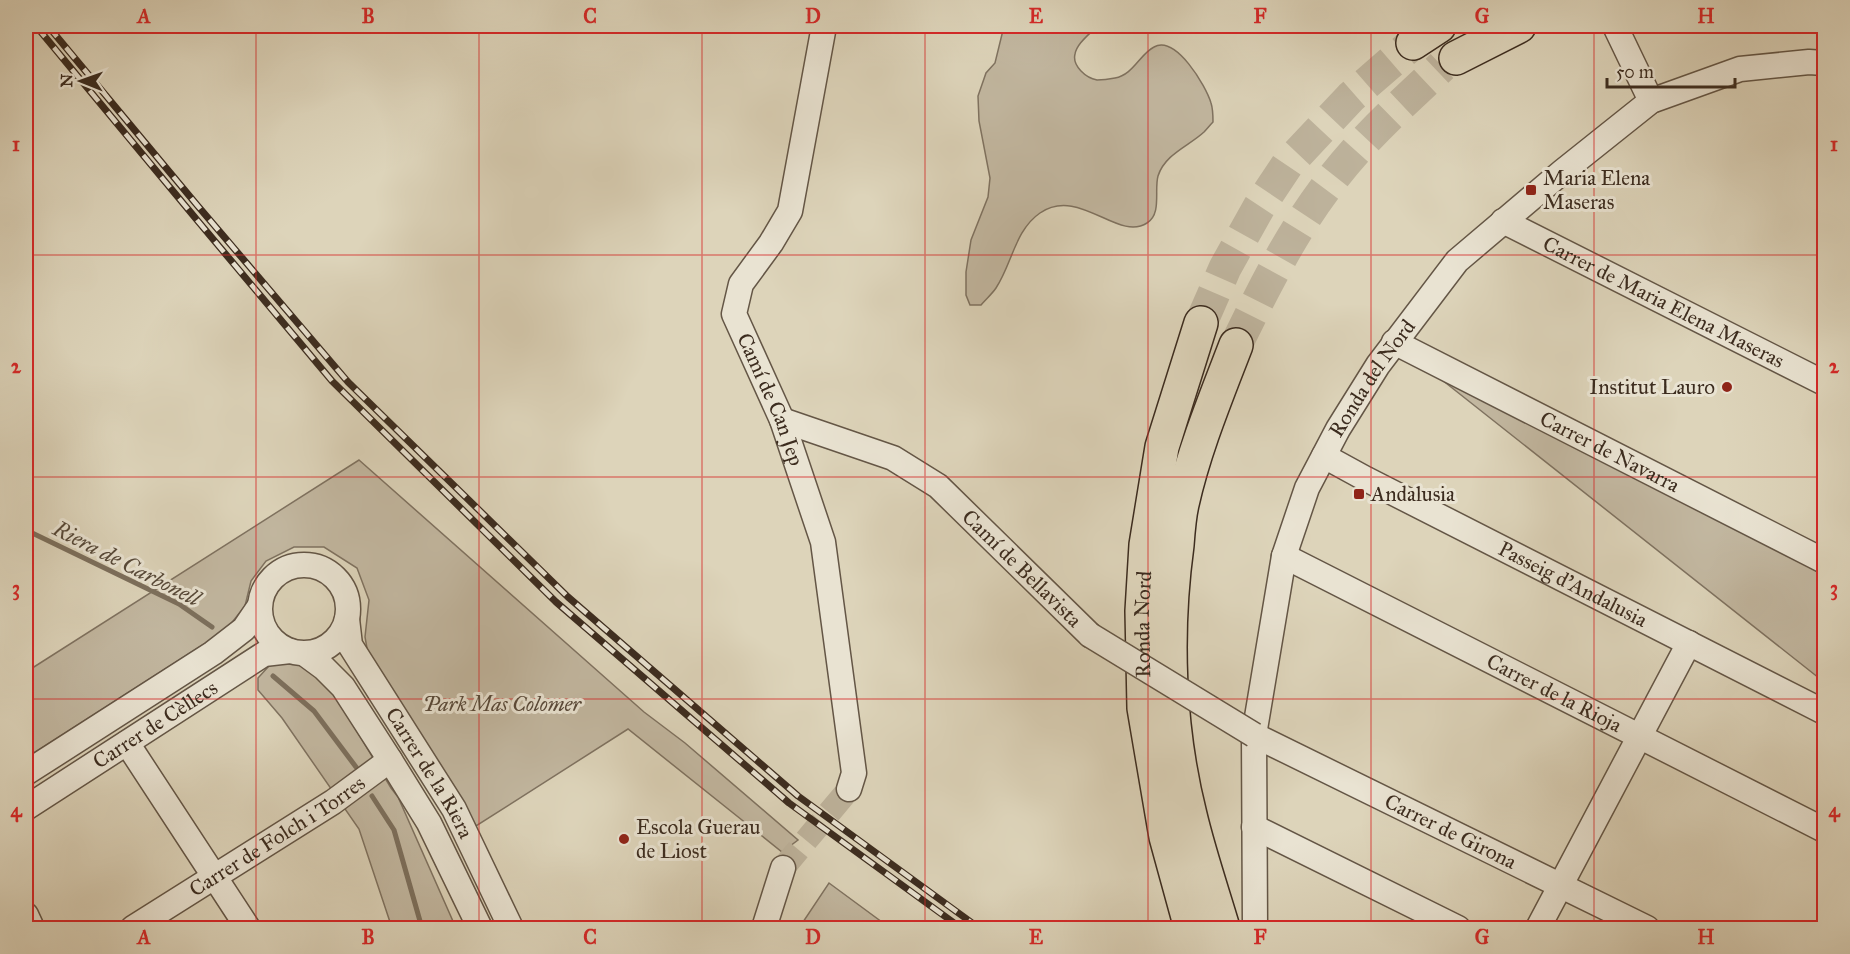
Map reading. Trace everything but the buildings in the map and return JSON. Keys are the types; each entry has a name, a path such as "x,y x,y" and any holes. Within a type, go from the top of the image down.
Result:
{"highway":[{"path":"1496,26 1449,62 1519,26"},
{"name":"Ronda Nord","path":"1191,928 1166,837 1144,708 1142,611 1146,545 1162,447 1201,323"},
{"name":"Ronda Nord","path":"1223,928 1190,814 1179,756 1173,707 1170,644 1173,576 1182,505 1206,423 1236,345"}],"street":[{"name":"Camí de Can Jep","path":"824,26 790,211 771,243 741,284 734,314 782,420 823,542 855,773 849,789"},
{"path":"1618,34 1651,101"},
{"name":"Ronda del Nord","path":"1256,928 1254,735 1284,556 1307,488 1361,393 1395,342 1457,261 1562,172 1651,101 1740,69 1809,62 1824,63"},
{"name":"Carrer de Maria Elena Maseras","path":"1503,221 1824,383"},
{"name":"Carrer de Navarra","path":"1395,342 1824,561"},
{"name":"Camí de Bellavista","path":"782,420 893,458 938,486 1090,635 1254,735"},
{"name":"Passeig d'Andalusia","path":"1324,456 1824,712"},
{"name":"Carrer de la Rioja","path":"1284,556 1824,830"},
{"path":"301,565 316,567 329,573 340,584 346,595 347,619 341,633 333,643 319,651 297,652 276,644 268,635 261,621 259,607 263,592 271,579 283,570 301,565"},
{"name":"Carrer de Cèllecs","path":"26,773 213,653 244,629 259,607"},
{"name":"Carrer de la Riera","path":"347,619 350,645 454,809 511,928"},
{"path":"1538,928 1689,643"},
{"name":"Carrer de la Riera","path":"297,652 324,668 343,687 429,823 480,928"},
{"name":"Carrer de Cèllecs","path":"26,808 264,654 297,652"},
{"name":"Carrer de Girona","path":"1254,735 1647,928"},
{"path":"127,743 248,928"},
{"name":"Carrer de Folch i Torres","path":"133,928 333,802 390,760"},
{"path":"1254,827 1458,928"},
{"path":"764,928 783,868"},
{"path":"26,915 32,928"}],"green space":[{"path":"1004,26 1097,26 1078,46 1075,58 1081,71 1097,80 1111,79 1127,73 1154,47 1163,45 1171,48 1189,64 1203,85 1212,105 1213,122 1161,168 1157,182 1156,208 1152,219 1147,223 1136,227 1124,226 1083,209 1055,206 1040,213 1025,229 994,290 981,305 970,305 966,295 966,272 971,240 988,197 990,178 979,121 978,96 986,73 995,63"},
{"path":"1394,342 1824,575 1824,682"},
{"name":"Park Mas Colomer","path":"359,460 644,712 685,743 798,840 782,852 628,729 476,826 368,654 365,637 369,600 357,568 324,547 294,547 266,561 251,581 245,606 226,630 26,758 26,672"},
{"path":"283,662 305,666 327,681 398,797 456,928 392,928 359,829 282,718 258,690 258,678 269,666"},
{"path":"829,883 890,928 799,928"}],"waterway":[{"name":"Riera de Carbonell","path":"26,530 179,604 212,627"},
{"name":"Riera de Carbonell","path":"273,676 314,711 356,767"},
{"name":"Riera de Carbonell","path":"372,796 394,830 422,928"}],"tunnel":[{"path":"1201,323 1225,268 1259,207 1287,165 1351,97 1413,43"},
{"path":"1236,345 1289,243 1327,186 1367,138 1442,66"},
{"path":"783,868 849,789"}],"railway":[{"path":"36,26 332,381 556,602 789,803 961,928"},
{"path":"48,26 348,382 568,597 798,796 979,928"}],"place":[{"name":"Maria Elena Maseras","path":"1531,190"},
{"name":"Institut Lauro","path":"1727,387"},
{"name":"Andalusia","path":"1359,494"},
{"name":"Escola Guerau de Liost","path":"624,839"}]}
